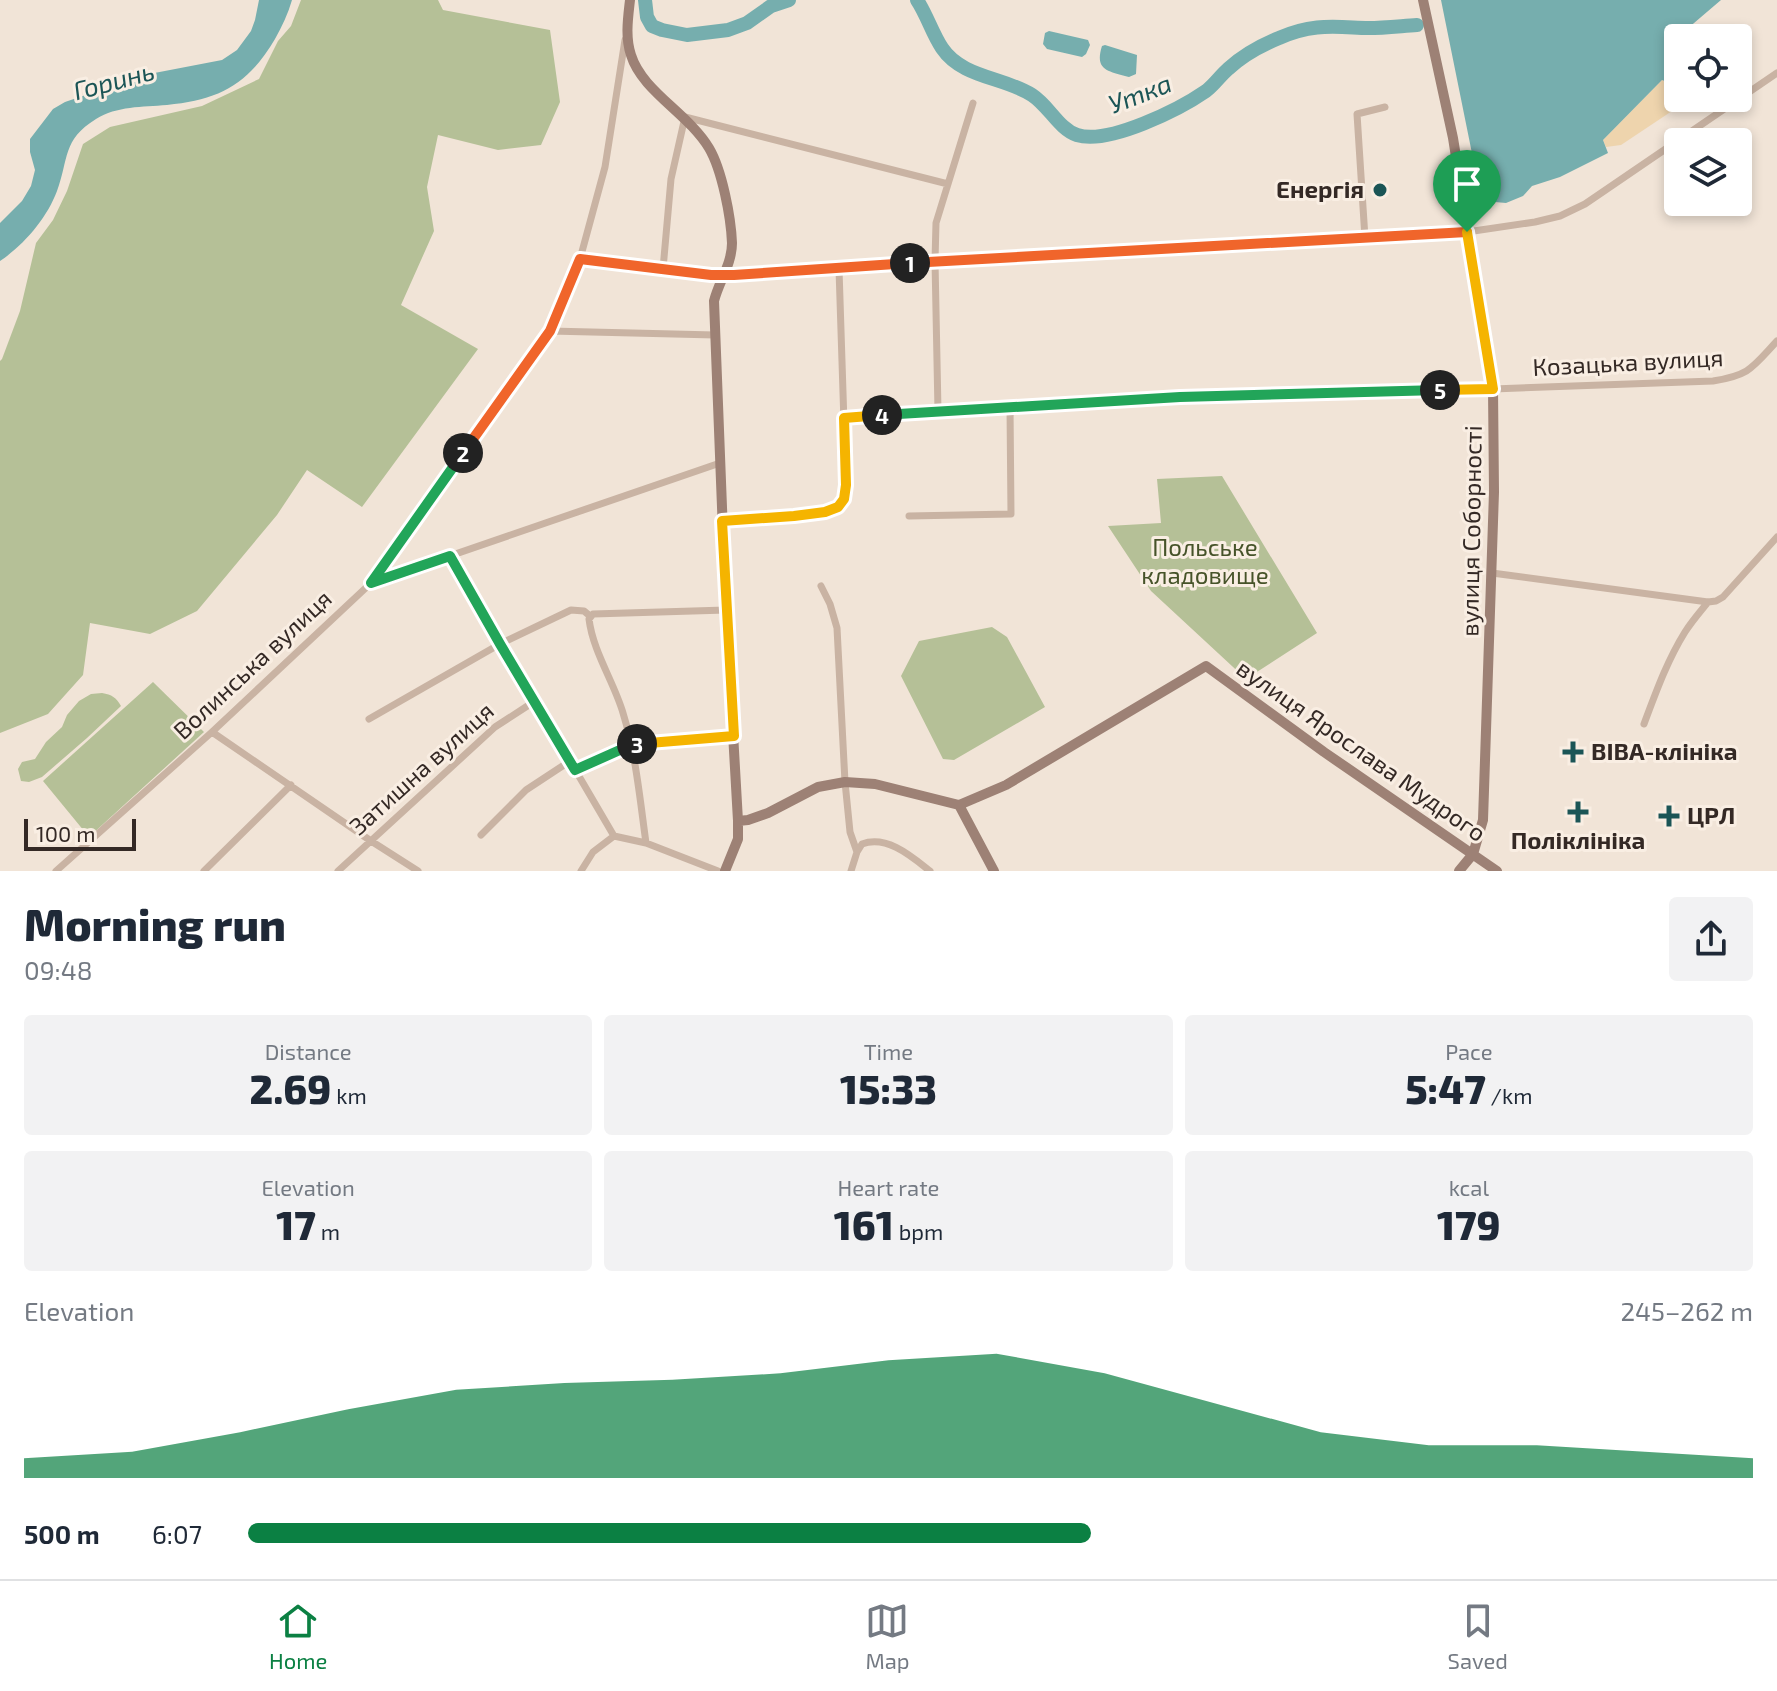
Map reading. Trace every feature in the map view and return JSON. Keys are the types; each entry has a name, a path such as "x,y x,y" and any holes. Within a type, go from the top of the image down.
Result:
{"main road":[{"path":"630,0 627,29 630,54 640,74 685,117 709,149 726,195 732,243 714,301 726,610 738,807 738,839 725,871"},
{"name":"вулиця Соборності","path":"1423,0 1453,138 1493,389 1494,492 1483,820 1473,854 1459,871"},
{"name":"вулиця Ярослава Мудрого","path":"959,805 1006,785 1206,666 1497,871"},
{"path":"738,821 768,813 818,787 845,782 875,784 959,805 994,871"},
{"path":"738,807 750,814 768,813"},
{"path":"738,839 768,813"}],"street":[{"name":"Волинська вулиця","path":"56,871 212,732 371,583 550,331 580,259 605,167 627,29"},
{"path":"580,259 724,275 1467,232 1535,222 1560,216 1585,204 1777,73"},
{"path":"938,411 936,223 973,103"},
{"path":"1365,238 1357,114 1385,107"},
{"path":"663,269 671,179 685,117 948,184"},
{"path":"722,521 825,512 838,507 844,499 839,269"},
{"path":"550,331 715,335"},
{"name":"Козацька вулиця","path":"844,418 1180,397 1713,381 1736,377 1751,369 1777,341"},
{"path":"909,516 1011,514 1010,407"},
{"path":"371,583 720,463"},
{"path":"1492,573 1708,602 1723,597 1777,537"},
{"path":"450,556 614,836 646,843 718,871"},
{"path":"821,586 837,628 845,782 850,832 857,852"},
{"path":"1644,724 1676,649 1708,602"},
{"path":"369,719 500,644 571,610 584,611 590,616"},
{"path":"590,616 726,610"},
{"path":"590,616 593,638 622,710 631,745 646,843"},
{"name":"Затишна вулиця","path":"338,871 495,727 535,701"},
{"path":"212,732 418,871"},
{"path":"575,770 631,745 734,736"},
{"path":"481,835 526,790 570,761"},
{"path":"204,871 291,785"},
{"path":"581,871 593,852 614,836"},
{"path":"851,871 862,844 870,841 890,844 930,871"}],"green space":[{"path":"301,0 438,0 443,10 550,30 560,102 541,145 498,150 438,135 427,187 434,231 401,305 478,349 362,507 307,470 277,515 197,611 150,634 90,623 83,675 48,714 0,733 0,361 20,311 36,243 53,220 67,191 83,144 110,127 202,106 259,79 278,41 291,26"},
{"name":"Польське кладовище","path":"1222,476 1317,633 1246,679 1151,591 1108,526 1161,523 1157,479"},
{"path":"992,627 1007,637 1045,707 954,760 943,759 901,676 919,641"},
{"path":"153,682 204,732 89,837 43,781"},
{"path":"102,693 113,697 121,706 42,777 29,782 21,781 18,769 22,762 35,759 79,701 91,694"}],"sand":[{"path":"1664,81 1664,112 1670,112 1621,145 1606,147 1603,140"}],"water":[{"path":"259,0 292,0 275,39 254,68 243,79 217,94 185,103 121,109 85,127 68,151 57,191 41,221 26,239 0,261 0,223 22,201 31,186 35,170 30,139 53,109 144,75 222,60 237,50 251,31"},
{"path":"1441,0 1721,0 1693,24 1664,24 1664,81 1603,140 1608,153 1560,177 1532,186 1523,196 1506,203 1486,197 1479,188"},
{"path":"1049,31 1088,40 1090,45 1086,54 1082,57 1047,49 1043,44 1045,33"},
{"path":"1105,45 1137,55 1136,74 1129,77 1105,69 1100,54"}],"waterway":[{"name":"Утка","path":"645,0 647,17 652,26 687,35 728,30 747,23 771,6 789,0"},
{"name":"Утка","path":"917,0 938,42 950,58 972,71 1032,95 1071,132 1091,137 1144,124 1179,107 1206,91 1246,55 1291,33 1324,27 1417,25"}],"place":[{"name":"Енергія","path":"1380,190"},
{"name":"ВІВА-клініка","path":"1573,752"},
{"name":"Поліклініка","path":"1578,812"},
{"name":"ЦРЛ","path":"1669,816"}],"route":[{"path":"1467,232 1493,389 1180,397 844,418 846,485 844,499 838,507 794,516 722,521 734,736 631,745 575,770 450,556 371,583 550,331 580,259 734,275 1467,232"}],"water label":[{"name":"Горинь","path":"114,81"}]}
